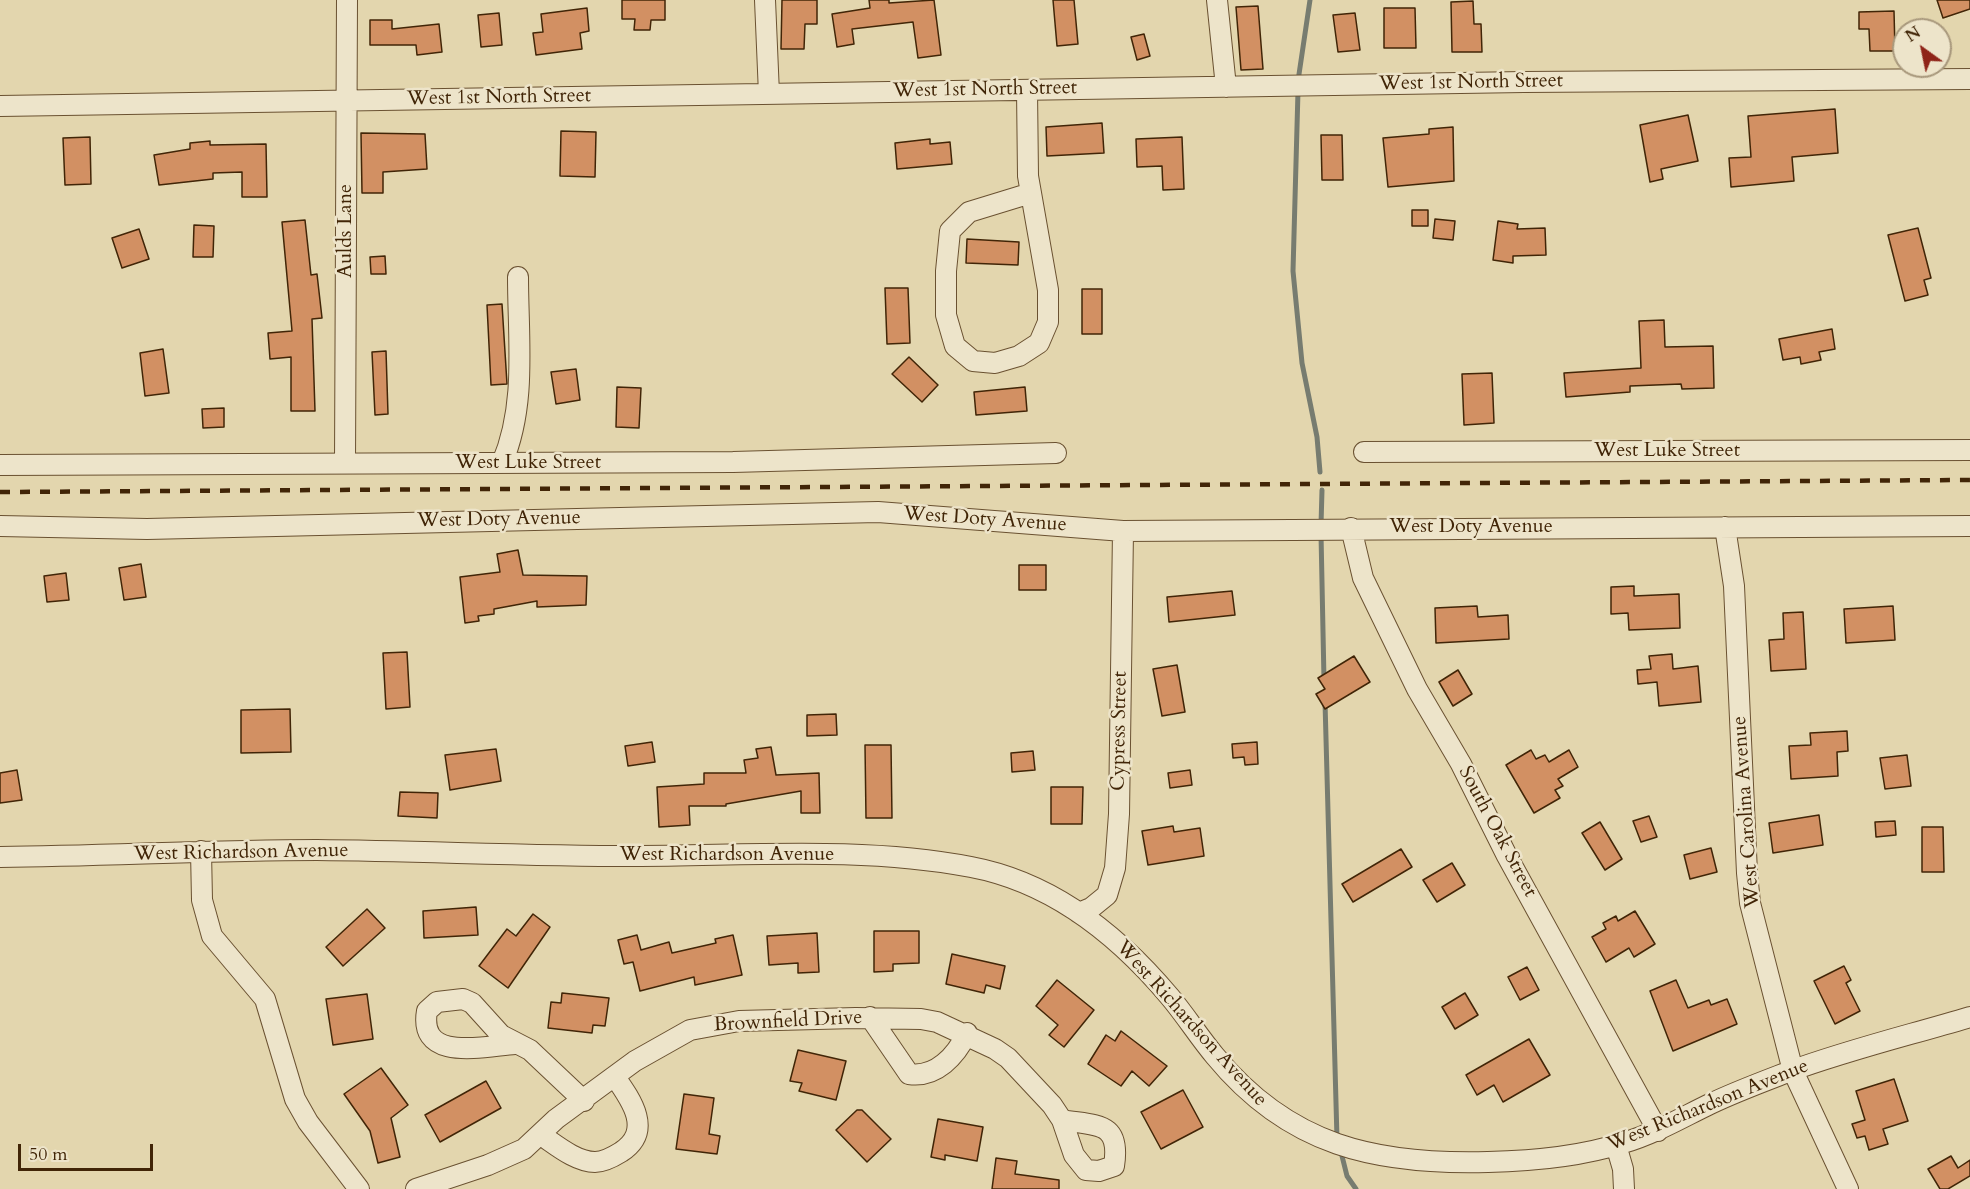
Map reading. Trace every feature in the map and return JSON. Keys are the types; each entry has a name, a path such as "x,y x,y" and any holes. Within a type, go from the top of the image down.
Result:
{"street":[{"name":"Aulds Lane","path":"345,463 347,0"},
{"path":"765,0 769,94"},
{"path":"1216,0 1226,87"},
{"name":"West 1st North Street","path":"0,106 1226,87 1970,79"},
{"path":"1026,90 1028,176 1031,193 1048,290 1048,322 1040,343 1019,356 995,363 973,361 955,346 946,315 946,271 950,231 969,212 1031,193"},
{"path":"502,463 511,443 518,409 518,278"},
{"name":"West Luke Street","path":"1364,452 1970,450"},
{"name":"West Luke Street","path":"0,465 734,462 1056,453"},
{"name":"West Doty Avenue","path":"0,526 147,529 878,512 1123,531 1970,526"},
{"name":"West Carolina Avenue","path":"1725,527 1734,586 1749,893 1793,1071 1848,1189"},
{"name":"South Oak Street","path":"1351,528 1363,578 1417,689 1461,764 1507,856 1658,1131"},
{"name":"Cypress Street","path":"1079,913 1091,908 1107,895 1115,868 1119,814 1123,531"},
{"path":"201,851 202,900 212,936 265,999 295,1100 308,1122 359,1189"},
{"name":"West Richardson Avenue","path":"0,857 64,858 201,851 637,856 811,853 935,861 1012,877 1047,893 1113,938 1143,966 1214,1055 1263,1107 1327,1140 1399,1160 1437,1163 1552,1158 1616,1145 1658,1131 1711,1103 1793,1071 1970,1017"},
{"path":"870,1017 909,1074 921,1076 946,1063 967,1033"},
{"name":"Brownfield Drive","path":"416,1189 488,1166 524,1149 556,1119 661,1045 690,1030 706,1025 740,1021 870,1017 921,1019 967,1033 1008,1058 1042,1093 1062,1119"},
{"path":"515,1044 530,1050 584,1101"},
{"path":"541,1135 561,1149 594,1162 611,1159 629,1147 639,1133 638,1115 615,1077"},
{"path":"1616,1145 1623,1169 1624,1189"}],"building":[{"path":"622,0 665,0 665,20 651,20 650,30 634,30 635,19 622,19"},
{"path":"782,0 817,0 817,24 805,24 804,49 781,49"},
{"path":"869,0 889,0 889,3 934,0 941,55 918,58 913,22 852,29 854,44 837,47 832,14 870,8"},
{"path":"1053,0 1074,0 1078,44 1057,46"},
{"path":"1937,0 1970,0 1970,9 1943,18"},
{"path":"1473,1 1474,24 1481,24 1482,52 1452,52 1451,2"},
{"path":"1258,6 1263,69 1241,70 1236,7"},
{"path":"587,8 589,31 580,33 582,49 536,55 533,33 543,32 541,14"},
{"path":"1384,8 1415,8 1416,48 1384,48"},
{"path":"1894,11 1892,51 1870,51 1869,29 1859,29 1859,12"},
{"path":"499,13 502,45 481,47 478,15"},
{"path":"1355,13 1360,50 1338,52 1333,15"},
{"path":"370,20 392,20 392,29 439,24 442,52 417,55 416,45 370,45"},
{"path":"1144,34 1150,56 1137,60 1131,37"},
{"path":"1835,109 1838,153 1792,157 1794,181 1731,187 1729,158 1751,157 1748,116"},
{"path":"1688,115 1698,161 1661,169 1663,179 1650,182 1640,125"},
{"path":"1102,123 1104,153 1047,156 1046,127"},
{"path":"1453,127 1454,181 1388,187 1383,138 1429,134 1429,129"},
{"path":"561,131 596,132 595,177 560,176"},
{"path":"361,133 425,134 427,169 383,172 383,193 362,193"},
{"path":"1321,135 1342,135 1343,180 1322,180"},
{"path":"90,137 91,184 65,185 63,138"},
{"path":"1182,137 1184,189 1163,190 1162,166 1137,167 1136,139"},
{"path":"930,139 930,144 950,142 952,164 897,169 895,143"},
{"path":"210,141 210,145 266,144 267,197 242,197 242,172 213,173 213,179 159,185 154,155 190,149 190,143"},
{"path":"1412,210 1428,210 1428,226 1412,226"},
{"path":"1435,219 1455,221 1453,240 1433,238"},
{"path":"305,220 311,275 317,274 322,318 312,319 315,411 291,411 291,357 270,359 268,333 292,331 282,222"},
{"path":"1498,221 1518,224 1517,229 1545,228 1546,255 1513,256 1513,263 1493,260"},
{"path":"194,225 214,226 213,257 193,257"},
{"path":"1918,228 1931,278 1924,280 1928,295 1905,301 1888,235"},
{"path":"139,229 149,259 122,268 112,238"},
{"path":"967,239 1019,242 1018,265 966,263"},
{"path":"385,256 386,274 371,274 370,257"},
{"path":"885,288 908,288 910,343 887,344"},
{"path":"1082,289 1102,289 1102,334 1082,334"},
{"path":"502,304 507,384 491,385 487,305"},
{"path":"1664,320 1665,347 1713,346 1714,388 1682,389 1681,384 1630,386 1630,392 1566,397 1564,373 1641,368 1639,321"},
{"path":"1832,329 1835,349 1819,352 1821,360 1801,364 1800,357 1783,360 1779,339"},
{"path":"163,349 169,393 145,396 140,353"},
{"path":"386,351 388,414 375,415 372,352"},
{"path":"909,357 938,385 922,402 892,374"},
{"path":"576,369 580,400 556,404 551,372"},
{"path":"1492,373 1494,423 1464,425 1462,374"},
{"path":"617,387 641,388 639,428 616,427"},
{"path":"1025,387 1027,411 976,415 974,392"},
{"path":"224,408 224,427 203,428 202,409"},
{"path":"518,550 523,575 587,576 586,605 537,607 537,601 494,609 494,614 478,616 479,621 465,623 460,577 500,572 497,554"},
{"path":"141,564 146,597 124,600 119,568"},
{"path":"1019,565 1046,565 1046,590 1019,590"},
{"path":"66,573 69,600 47,602 44,576"},
{"path":"1634,586 1634,596 1679,594 1680,628 1629,630 1628,613 1611,614 1611,587"},
{"path":"1232,591 1235,615 1169,622 1167,597"},
{"path":"1477,606 1478,617 1508,615 1509,639 1436,643 1435,608"},
{"path":"1893,606 1895,640 1846,643 1844,609"},
{"path":"1803,612 1806,669 1771,671 1769,640 1784,639 1783,613"},
{"path":"407,652 410,707 386,709 383,653"},
{"path":"1672,654 1673,669 1698,666 1701,702 1659,706 1657,682 1638,684 1637,670 1651,669 1649,656"},
{"path":"1354,656 1370,682 1325,709 1316,694 1325,689 1318,678"},
{"path":"1177,665 1185,712 1162,716 1153,669"},
{"path":"1458,670 1472,694 1453,706 1439,682"},
{"path":"290,709 291,752 241,753 241,710"},
{"path":"836,714 837,735 807,736 807,715"},
{"path":"1847,731 1848,751 1837,752 1838,776 1791,779 1789,746 1811,745 1810,733"},
{"path":"652,742 655,762 628,766 625,746"},
{"path":"1257,742 1258,764 1245,765 1244,757 1233,758 1232,744"},
{"path":"865,745 891,745 892,818 866,818"},
{"path":"771,747 776,775 819,773 820,813 801,813 801,791 726,804 726,806 689,806 690,825 659,827 657,787 704,784 704,773 746,773 744,760 758,758 756,749"},
{"path":"496,749 501,781 450,790 445,755"},
{"path":"1531,750 1536,759 1545,755 1549,762 1569,750 1578,767 1558,779 1563,786 1555,790 1560,798 1534,813 1506,765"},
{"path":"1033,751 1035,770 1012,772 1011,753"},
{"path":"1907,755 1911,786 1885,789 1880,758"},
{"path":"17,770 22,800 0,803 0,773"},
{"path":"1190,770 1192,785 1170,788 1168,773"},
{"path":"1051,787 1083,787 1082,824 1051,824"},
{"path":"400,792 438,793 437,818 398,816"},
{"path":"1819,815 1823,845 1773,853 1769,823"},
{"path":"1649,816 1657,837 1641,842 1633,821"},
{"path":"1895,821 1896,835 1876,837 1875,822"},
{"path":"1600,822 1622,859 1605,870 1582,833"},
{"path":"1173,826 1174,832 1200,828 1204,856 1148,865 1142,831"},
{"path":"1922,827 1943,827 1944,872 1922,872"},
{"path":"1711,848 1717,872 1690,879 1684,855"},
{"path":"1401,849 1412,867 1353,902 1342,884"},
{"path":"1452,863 1465,885 1437,902 1423,880"},
{"path":"476,907 478,935 424,938 423,911"},
{"path":"367,909 385,928 343,966 326,947"},
{"path":"1635,911 1655,944 1634,957 1629,948 1606,962 1592,937 1606,929 1603,923 1616,916 1618,921"},
{"path":"533,914 550,927 508,988 479,966 507,929 516,936"},
{"path":"874,931 919,931 919,963 893,964 893,971 874,972"},
{"path":"817,933 819,972 798,973 798,963 769,965 767,936"},
{"path":"637,935 641,950 669,942 672,953 716,943 715,939 733,935 742,975 695,985 694,977 640,991 633,962 624,964 618,940"},
{"path":"952,954 1005,966 1000,989 986,985 984,993 946,984"},
{"path":"1844,966 1851,980 1846,983 1860,1011 1835,1024 1814,981"},
{"path":"1527,967 1539,990 1520,1000 1508,977"},
{"path":"1057,980 1094,1010 1064,1047 1049,1035 1058,1025 1036,1006"},
{"path":"1676,980 1688,1008 1709,1000 1711,1005 1727,999 1737,1024 1673,1051 1650,991"},
{"path":"562,993 609,998 605,1026 593,1025 592,1033 548,1028 551,1002 561,1003"},
{"path":"1465,993 1478,1015 1455,1029 1442,1007"},
{"path":"367,994 373,1039 333,1045 326,999"},
{"path":"1121,1031 1167,1066 1149,1086 1132,1071 1121,1086 1088,1064 1106,1035 1115,1041"},
{"path":"1529,1039 1550,1075 1503,1102 1494,1085 1477,1095 1466,1075"},
{"path":"798,1050 846,1061 836,1100 799,1091 802,1083 790,1081"},
{"path":"381,1068 408,1105 391,1118 400,1157 378,1163 370,1131 344,1094"},
{"path":"1894,1079 1908,1121 1883,1129 1888,1144 1869,1150 1865,1136 1857,1138 1852,1124 1865,1120 1856,1091"},
{"path":"486,1081 501,1108 440,1142 425,1115"},
{"path":"1183,1090 1203,1127 1161,1149 1141,1112"},
{"path":"684,1094 714,1098 709,1134 720,1136 717,1154 676,1149"},
{"path":"857,1110 862,1110 891,1139 867,1162 836,1130"},
{"path":"938,1119 983,1127 977,1161 945,1155 945,1160 931,1157"},
{"path":"1951,1156 1958,1168 1970,1160 1970,1176 1948,1189 1940,1189 1928,1169"},
{"path":"996,1158 1017,1161 1015,1174 1059,1180 1059,1189 992,1189"}],"waterway":[{"path":"1298,81 1310,0"},
{"path":"1298,91 1293,271 1302,363 1317,437 1320,472"},
{"path":"1321,525 1322,490"},
{"path":"1321,534 1324,680"},
{"path":"1325,702 1337,1139"},
{"path":"1340,1148 1347,1176 1356,1189"}],"railway":[{"path":"0,492 1970,480"}]}
